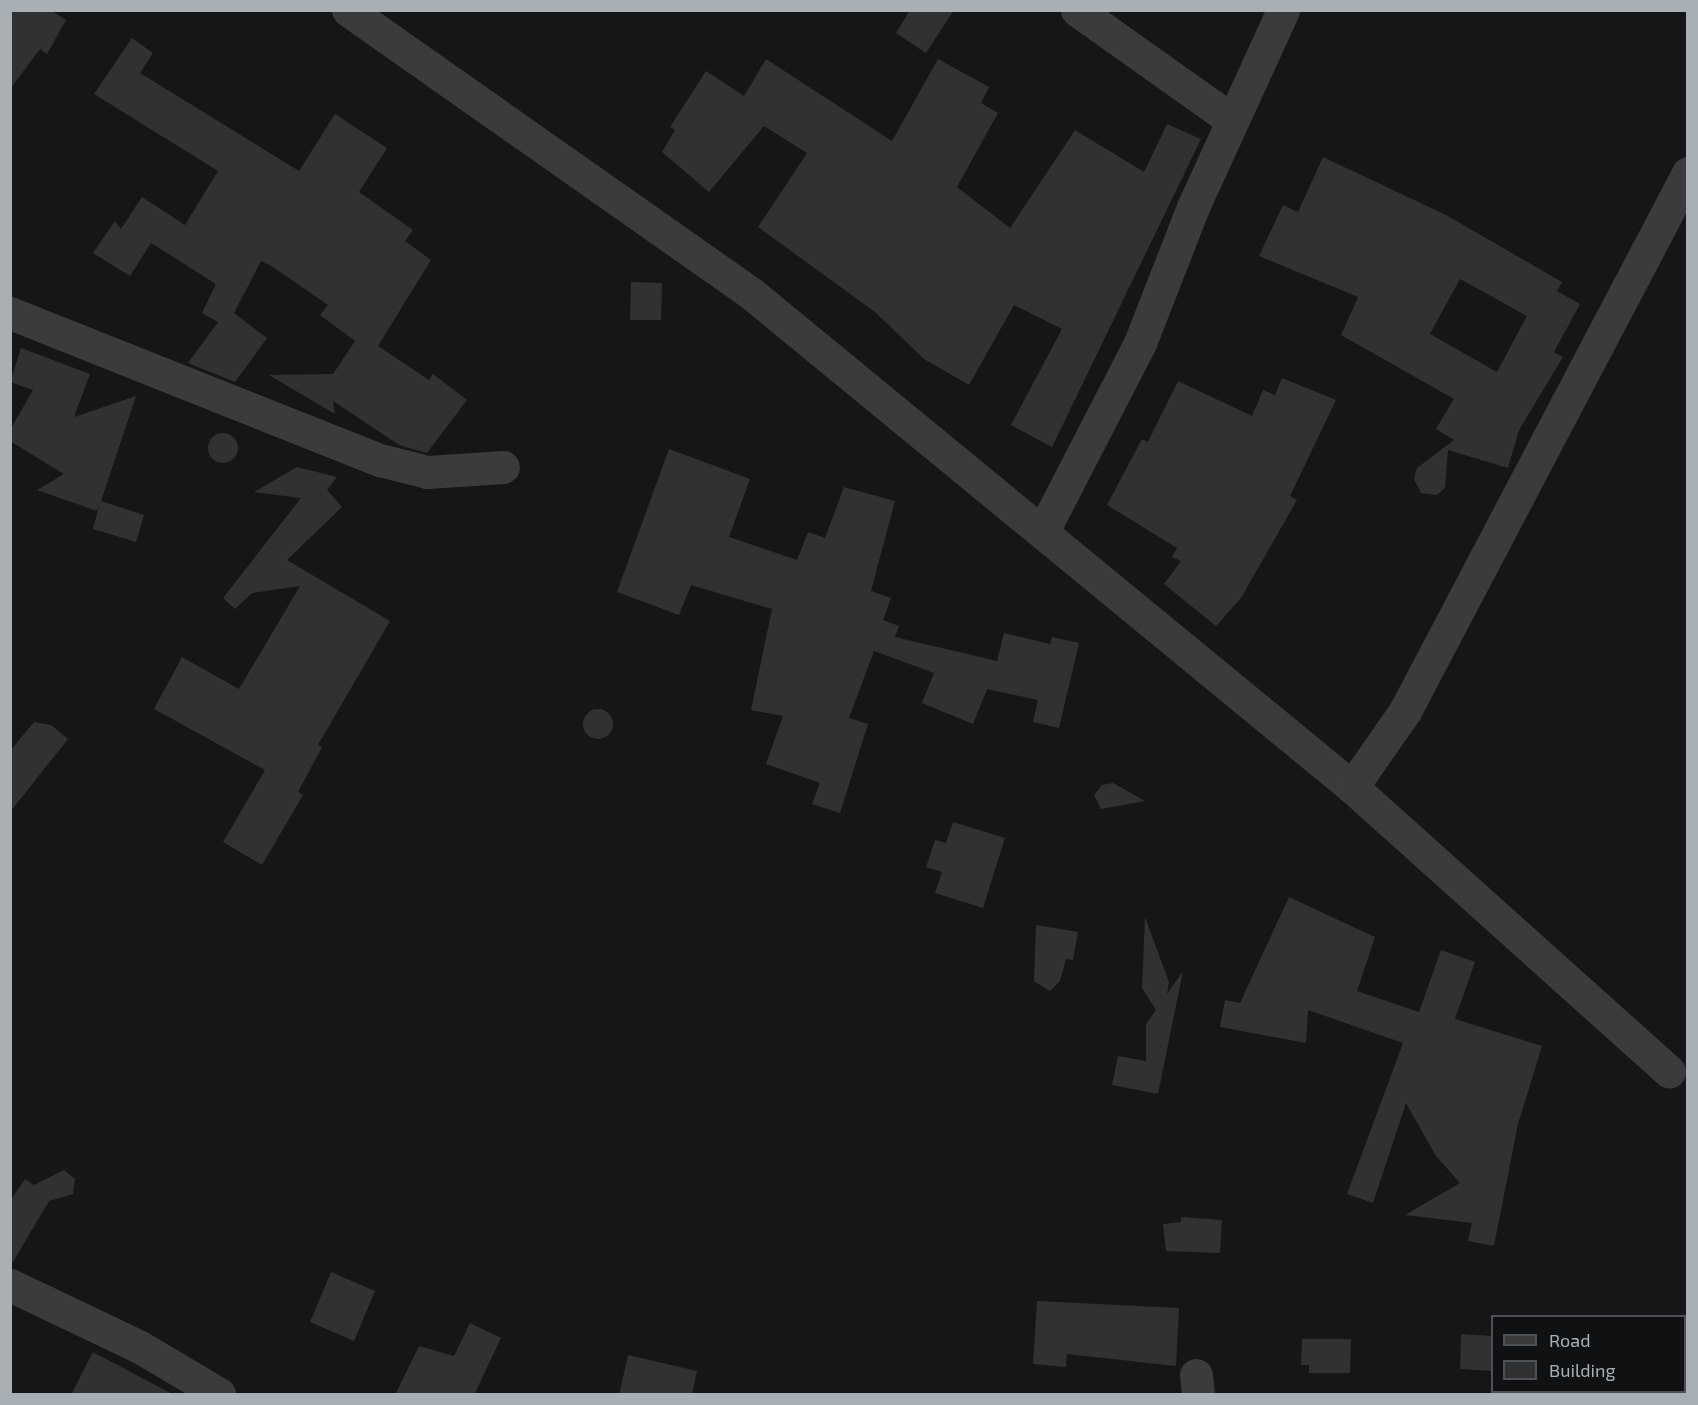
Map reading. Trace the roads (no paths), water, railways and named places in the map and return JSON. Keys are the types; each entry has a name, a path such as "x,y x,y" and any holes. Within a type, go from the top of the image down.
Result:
{"street":[{"path":"348,10 752,294 1044,529 1352,787 1669,1071"},
{"path":"1077,10 1232,120"},
{"path":"1044,529 1140,343 1232,120 1283,10"},
{"path":"1352,787 1405,711 1688,173"},
{"path":"10,313 380,460 427,472 503,467"},
{"path":"10,1286 140,1347 216,1394"}]}
